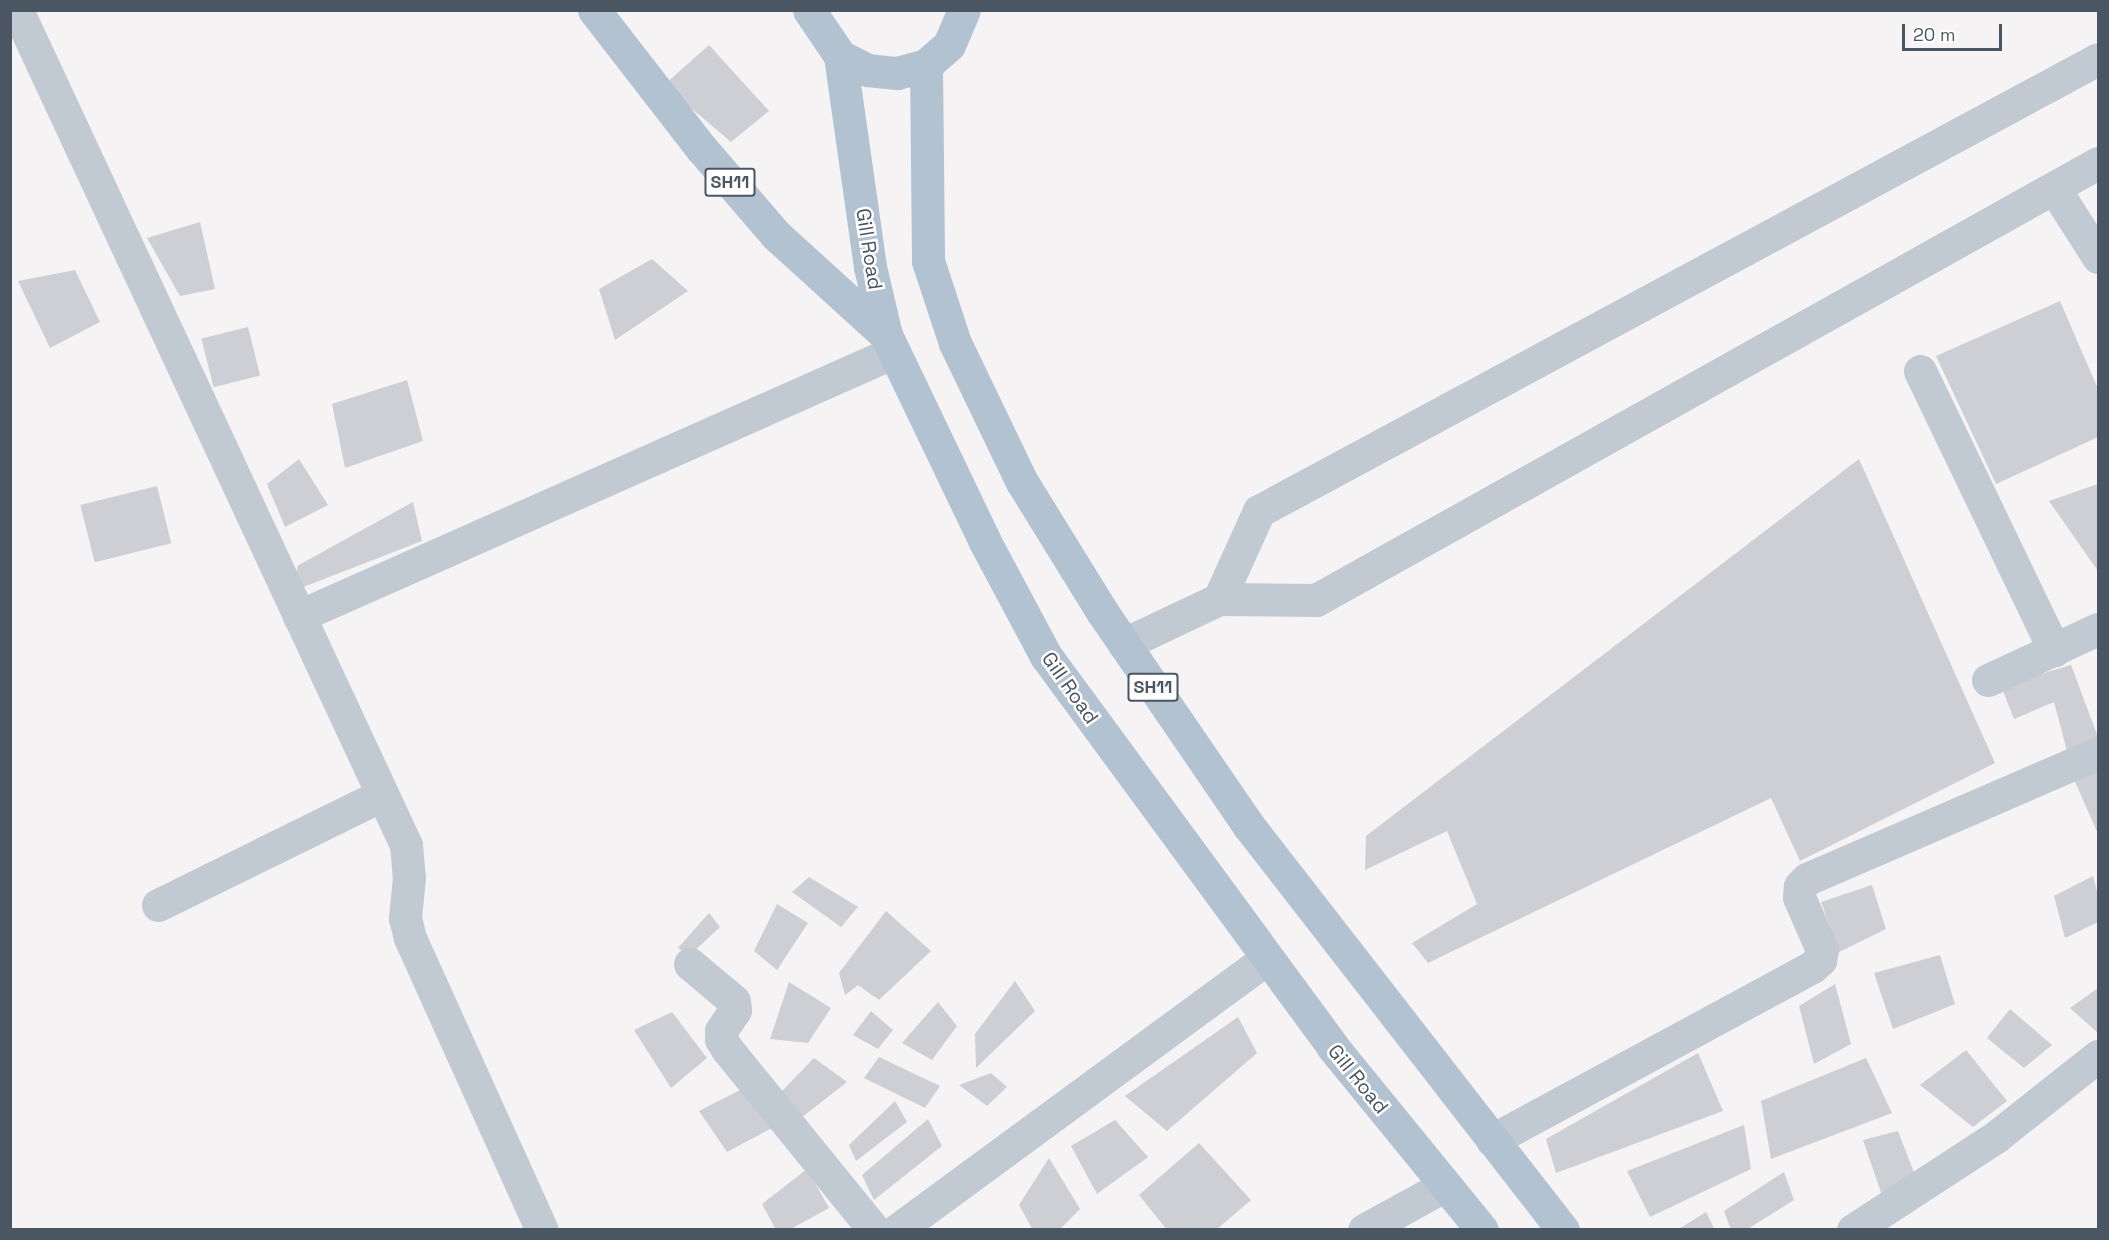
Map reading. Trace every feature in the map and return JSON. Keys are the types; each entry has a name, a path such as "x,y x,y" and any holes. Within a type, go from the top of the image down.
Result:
{"main road":[{"name":"SH11","path":"594,10 702,149 776,235 890,344"},
{"name":"SH11","path":"809,11 840,56 867,70 897,73 926,65 949,45 964,10"},
{"name":"Gill Road","path":"840,56 870,267 890,344 984,540 1046,656 1267,958 1444,1186 1482,1230"},
{"name":"SH11","path":"926,65 928,261 955,343 1022,482 1124,644 1248,825 1563,1230"}],"street":[{"path":"17,10 406,845 409,877 405,918 410,938 542,1230"},
{"path":"1219,599 1259,511 2098,59"},
{"path":"1124,644 1219,599 1316,600 2098,163"},
{"path":"2054,188 2098,257"},
{"path":"299,616 890,344"},
{"path":"1920,371 2054,650"},
{"path":"1988,681 2098,629"},
{"path":"1492,1140 1812,967 1820,960 1822,950 1799,897 1800,886 1807,879 2098,753"},
{"path":"159,904 382,795"},
{"path":"897,1230 1267,958"},
{"path":"690,964 734,1001 735,1010 721,1031 721,1039 727,1049 874,1230"},
{"path":"1853,1230 1997,1136 2098,1056"},
{"path":"1364,1230 1444,1186"}],"building":[{"path":"709,45 769,111 731,142 664,85"},
{"path":"200,222 215,289 180,296 147,238"},
{"path":"652,259 688,291 615,340 599,289"},
{"path":"75,270 100,322 50,348 18,281"},
{"path":"2060,301 2098,389 2098,437 1996,484 1936,356"},
{"path":"248,327 260,376 214,387 201,339"},
{"path":"407,380 423,441 345,468 332,404"},
{"path":"299,459 328,505 285,527 267,484"},
{"path":"1859,459 1995,763 1800,861 1771,798 1428,963 1412,943 1477,904 1447,831 1365,870 1366,836"},
{"path":"2098,484 2098,571 2049,501"},
{"path":"157,486 171,543 95,562 80,505"},
{"path":"413,502 422,541 298,589 297,566"},
{"path":"2071,665 2098,737 2067,751 2054,702 2014,719 2001,686"},
{"path":"2098,768 2098,834 2073,777"},
{"path":"2093,876 2098,895 2098,922 2065,938 2054,896"},
{"path":"809,877 858,907 841,927 792,892"},
{"path":"1872,885 1886,929 1839,952 1821,902"},
{"path":"777,904 808,923 777,970 754,951"},
{"path":"886,911 931,951 879,1000 858,985 845,995 839,973"},
{"path":"709,913 720,927 689,956 678,948"},
{"path":"1940,955 1955,1004 1893,1029 1874,973"},
{"path":"1015,981 1035,1011 976,1068 975,1034"},
{"path":"789,982 831,1008 808,1043 770,1039"},
{"path":"1835,984 1851,1044 1814,1064 1799,1006"},
{"path":"2098,988 2098,1033 2070,1008"},
{"path":"938,1002 957,1026 932,1060 902,1043"},
{"path":"2010,1009 2052,1045 2024,1068 1987,1038"},
{"path":"871,1011 893,1030 878,1049 853,1035"},
{"path":"672,1012 707,1058 671,1088 634,1030"},
{"path":"1238,1017 1257,1053 1167,1131 1125,1096"},
{"path":"1966,1050 2007,1101 1973,1127 1920,1085"},
{"path":"1698,1053 1723,1111 1556,1173 1546,1139"},
{"path":"879,1057 940,1086 925,1108 864,1078"},
{"path":"814,1058 847,1082 801,1118 778,1095"},
{"path":"1866,1058 1892,1113 1771,1159 1761,1101"},
{"path":"991,1073 1007,1087 987,1106 959,1085"},
{"path":"740,1090 772,1128 727,1152 699,1111"},
{"path":"895,1101 907,1122 856,1161 849,1145"},
{"path":"928,1119 942,1146 874,1200 862,1175"},
{"path":"1115,1120 1148,1157 1097,1194 1071,1146"},
{"path":"1744,1125 1751,1169 1650,1217 1627,1171"},
{"path":"1898,1131 1918,1183 1884,1201 1863,1140"},
{"path":"1199,1143 1251,1200 1216,1230 1167,1230 1139,1195"},
{"path":"1049,1158 1080,1209 1059,1230 1033,1230 1019,1205"},
{"path":"807,1169 829,1208 789,1230 776,1230 762,1204"},
{"path":"1784,1172 1794,1200 1746,1230 1731,1230 1724,1211"},
{"path":"1706,1212 1715,1230 1677,1230"}]}
